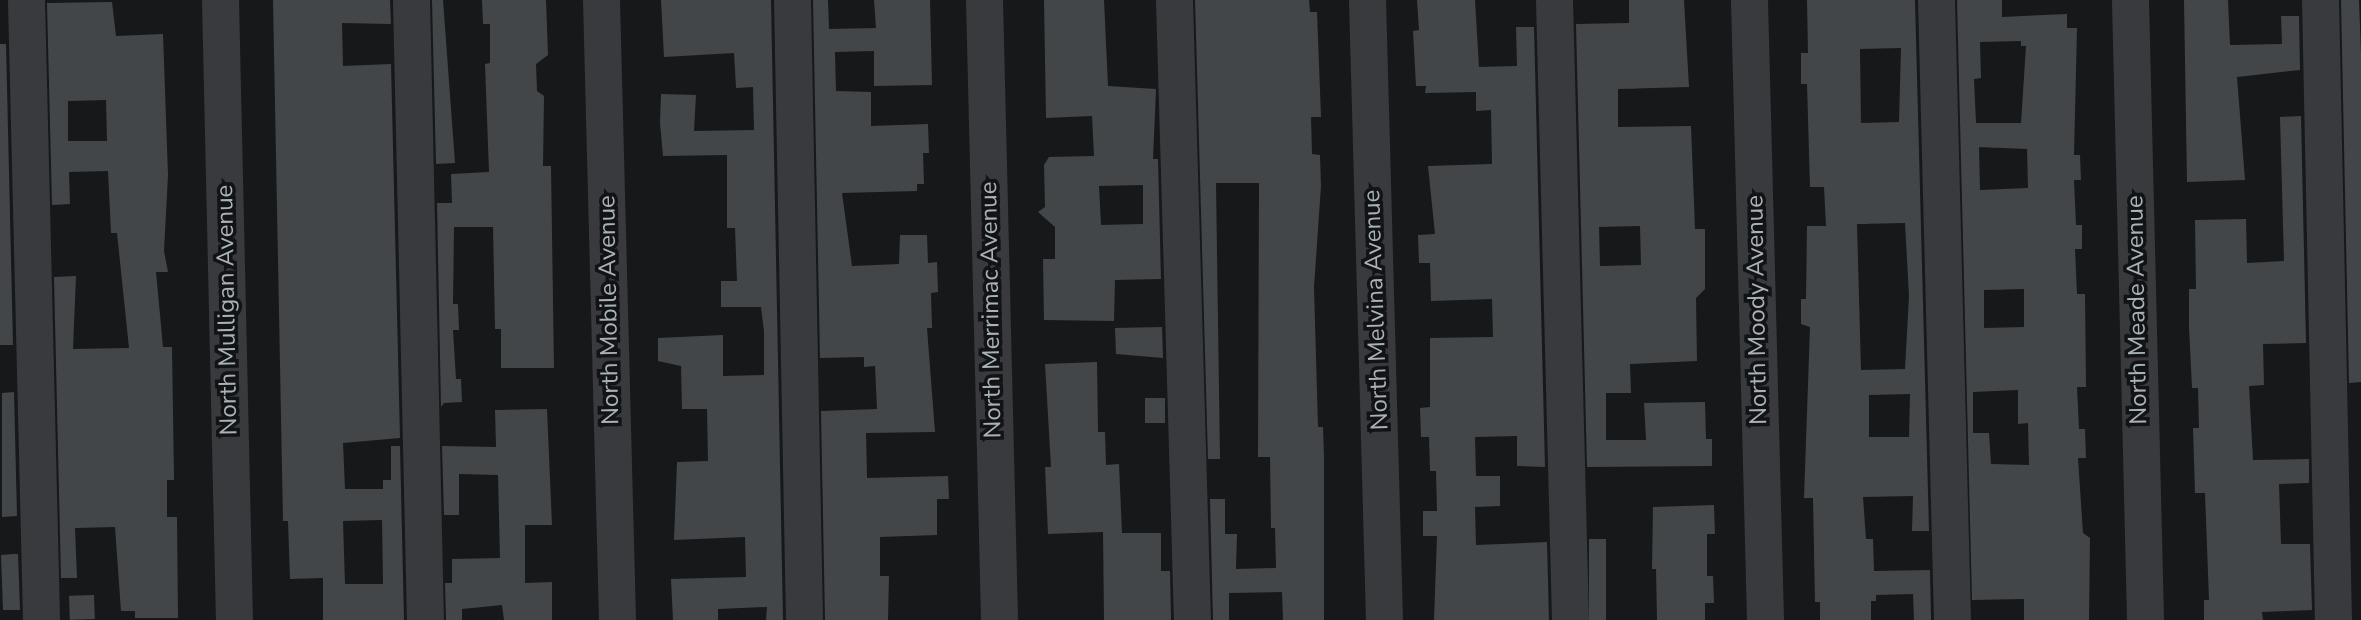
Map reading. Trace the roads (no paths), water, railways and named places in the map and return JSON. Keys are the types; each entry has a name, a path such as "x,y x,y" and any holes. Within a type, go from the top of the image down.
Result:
{"street":[{"path":"26,0 41,620"},
{"name":"North Mulligan Avenue","path":"220,0 234,620"},
{"path":"411,0 425,620"},
{"name":"North Mobile Avenue","path":"601,0 617,620"},
{"path":"792,0 804,620"},
{"name":"North Merrimac Avenue","path":"984,0 999,620"},
{"path":"1174,0 1192,620"},
{"name":"North Melvina Avenue","path":"1367,0 1384,620"},
{"path":"1554,0 1570,620"},
{"name":"North Moody Avenue","path":"1749,0 1765,620"},
{"path":"1936,0 1952,620"},
{"name":"North Meade Avenue","path":"2130,0 2145,620"},
{"path":"2320,0 2333,620"}]}
